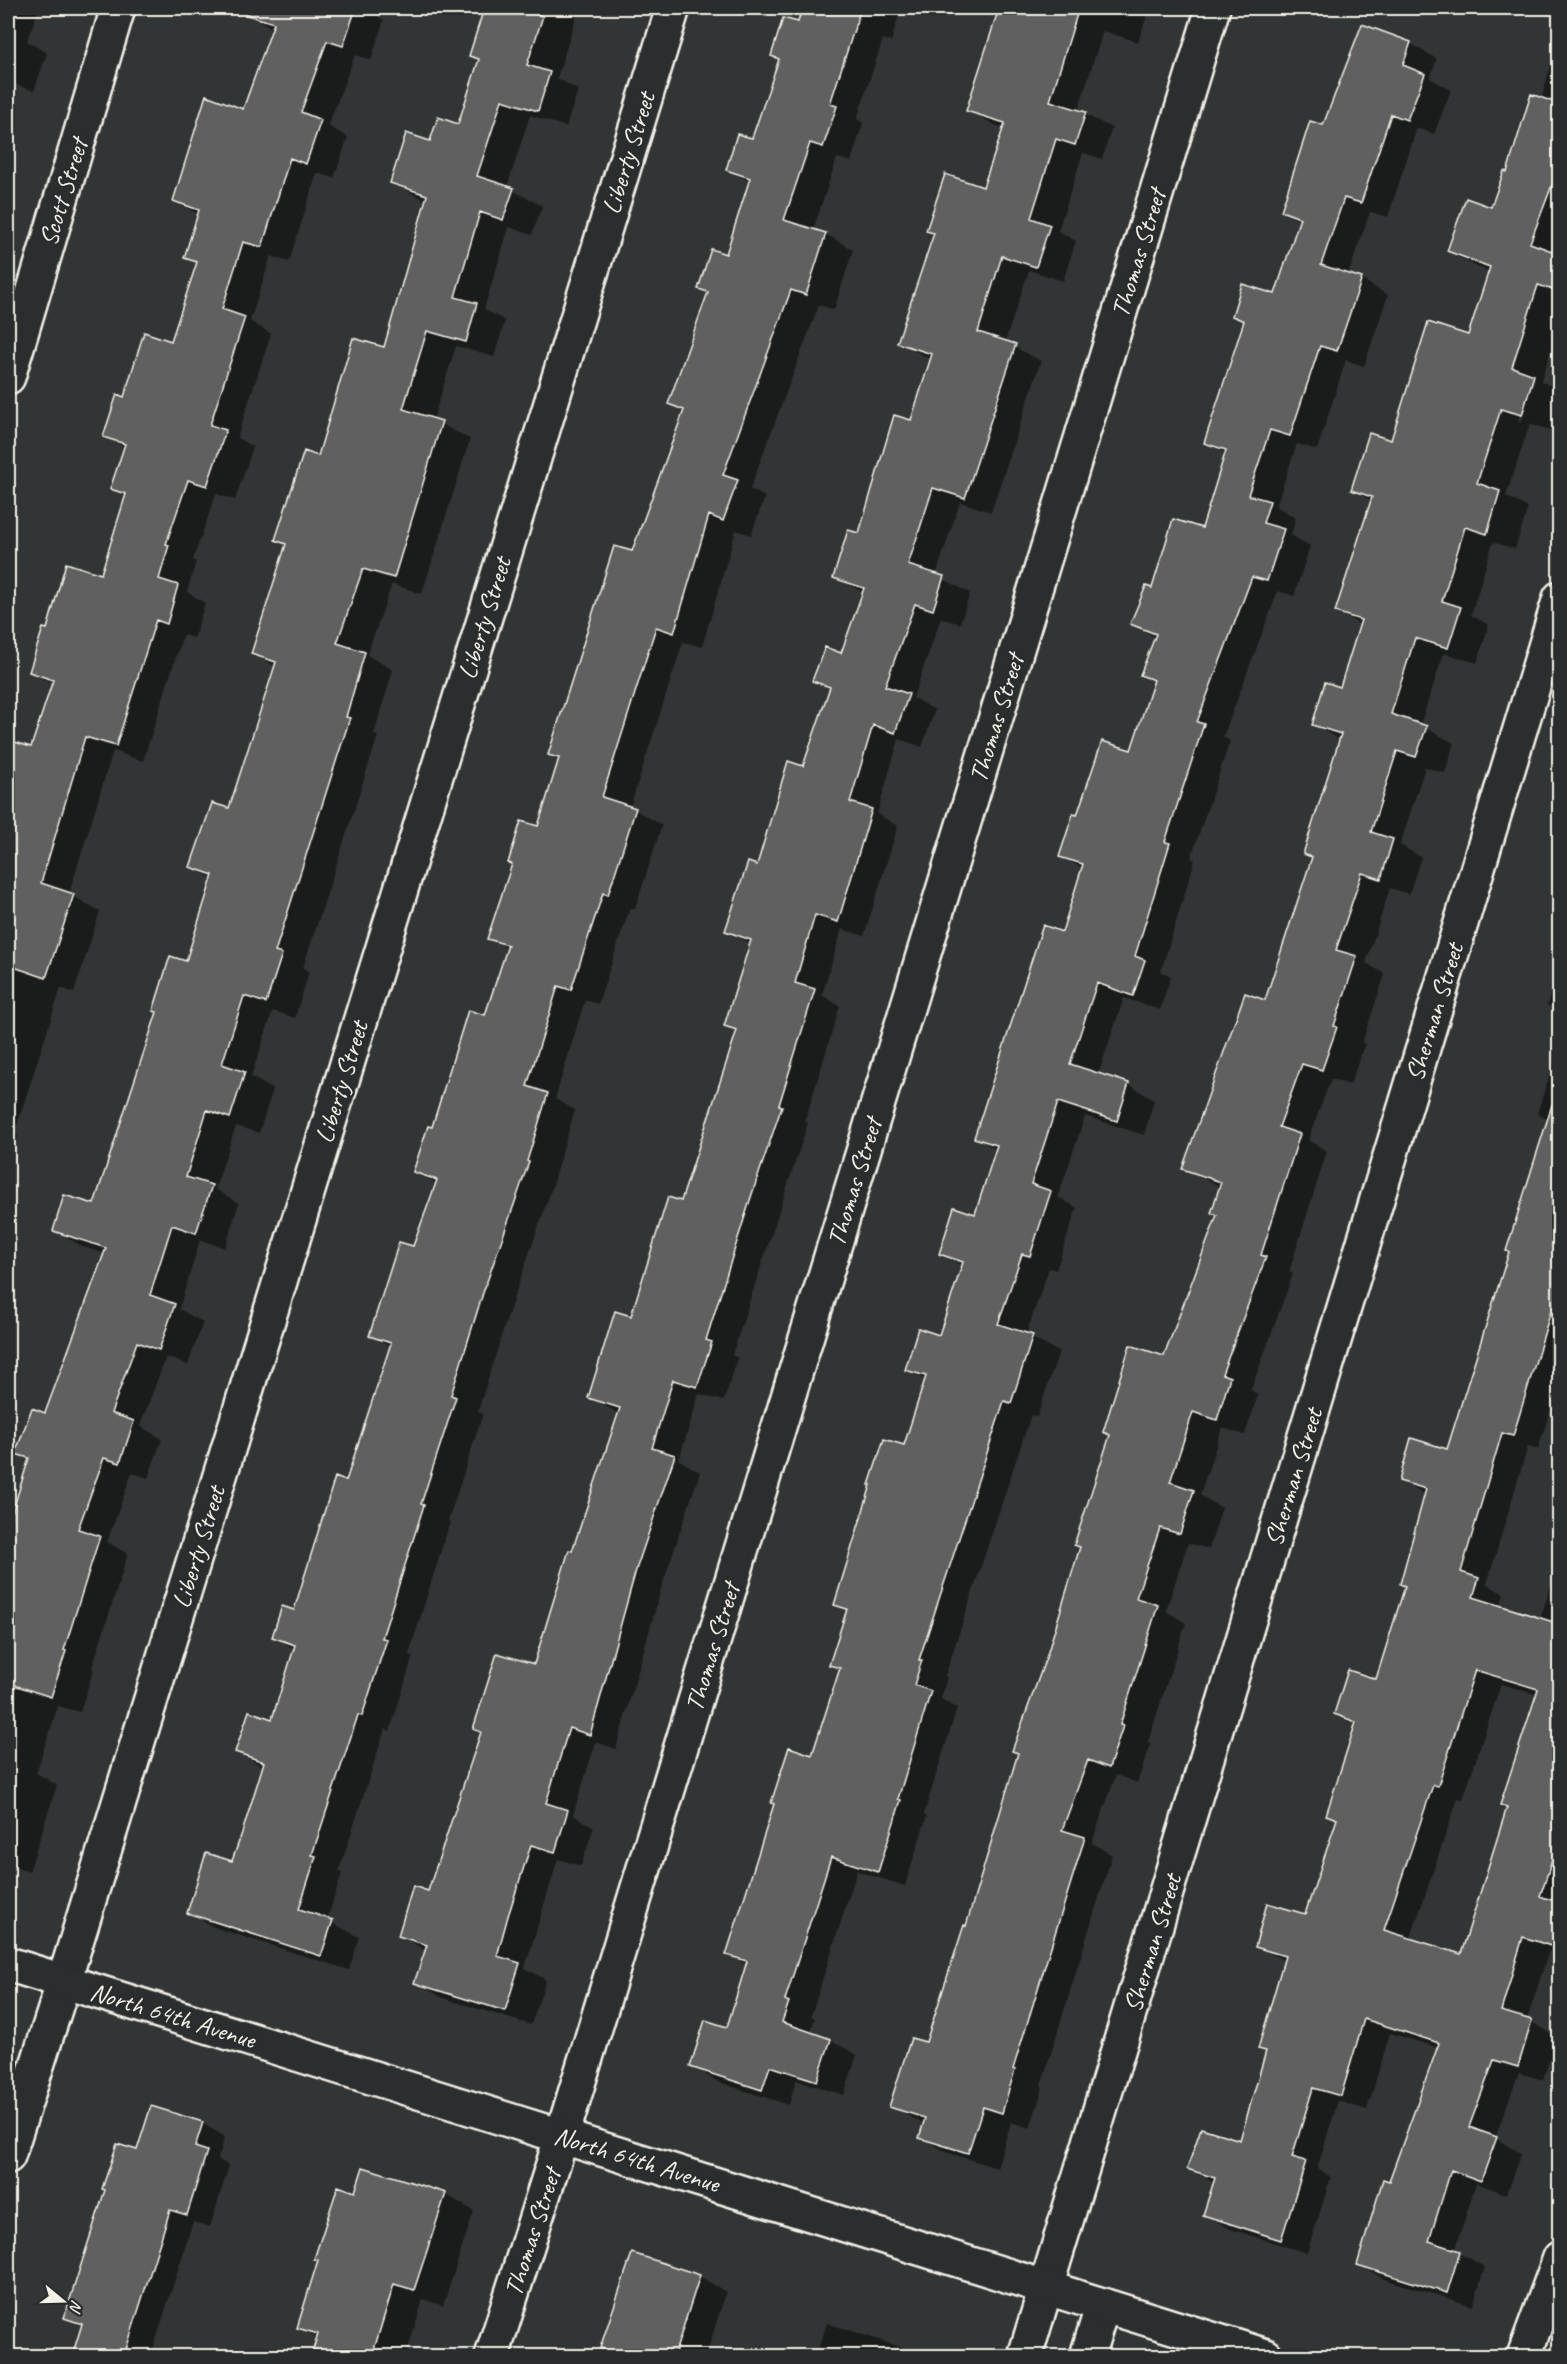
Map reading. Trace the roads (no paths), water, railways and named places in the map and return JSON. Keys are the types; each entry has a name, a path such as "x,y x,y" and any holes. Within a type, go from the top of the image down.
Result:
{"street":[{"name":"Scott Street","path":"8,377 118,8"},
{"name":"Liberty Street","path":"8,2156 673,8"},
{"name":"Thomas Street","path":"492,2356 562,2136 1213,8"},
{"name":"Sherman Street","path":"1025,2356 1560,598"},
{"name":"North 64th Avenue","path":"8,1964 1266,2356"},
{"path":"1524,2356 1560,2258"},
{"path":"1087,2356 1103,2305"}]}
